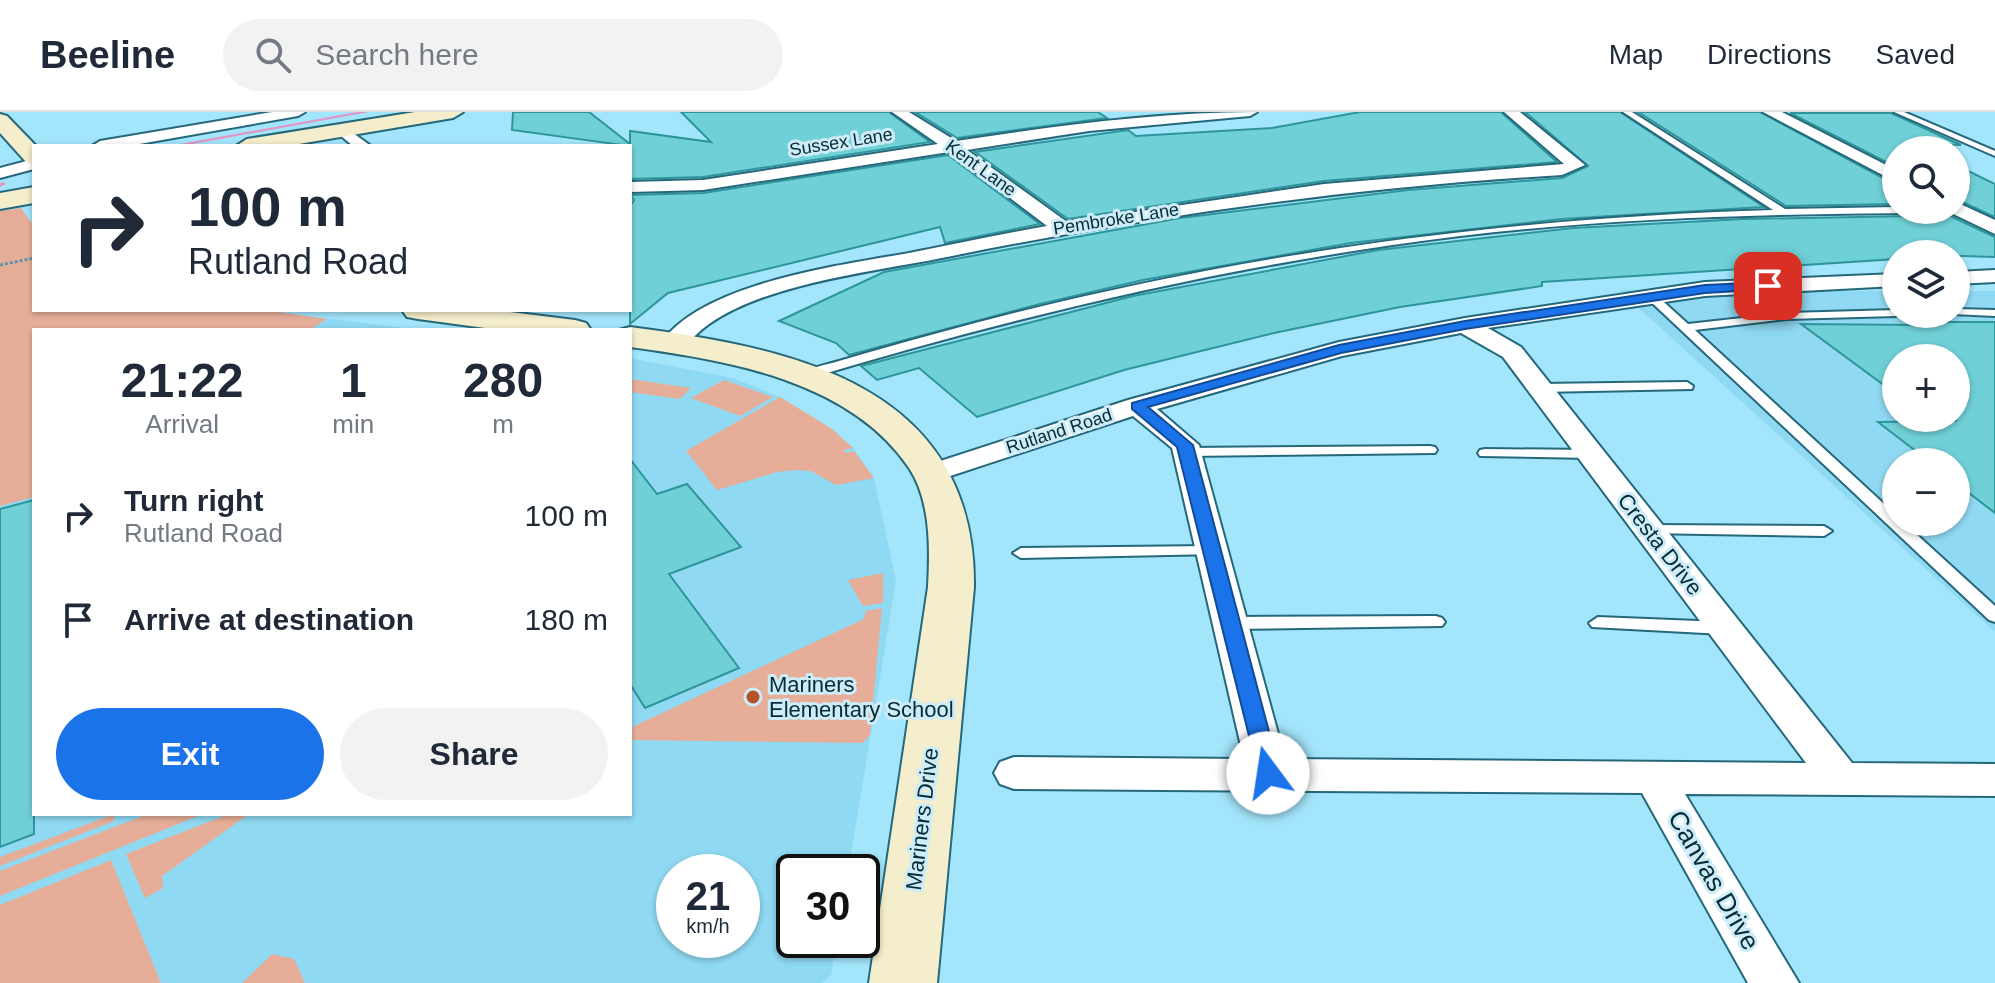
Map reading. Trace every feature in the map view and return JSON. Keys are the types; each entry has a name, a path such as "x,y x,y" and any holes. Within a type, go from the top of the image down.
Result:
{"street":[{"path":"112,144 298,112"},
{"path":"259,144 453,112"},
{"name":"Kent Lane","path":"899,112 950,145 1061,227"},
{"name":"Sussex Lane","path":"632,187 703,185 1089,126 1250,112"},
{"name":"Pembroke Lane","path":"652,340 745,298 817,278 1061,227 1338,187 1562,170 1576,165 1511,112"},
{"path":"1770,112 1882,170"},
{"path":"0,120 32,155"},
{"path":"342,130 360,144"},
{"path":"0,173 32,165"},
{"path":"0,201 32,195"},
{"path":"1970,216 1995,228"},
{"path":"1970,277 1995,276"},
{"name":"Rutland Road","path":"932,473 1137,406 1339,349 1465,325 1705,289 1882,281"},
{"path":"434,312 559,328"},
{"name":"Cresta Drive","path":"1465,325 1512,352 1841,779"},
{"name":"Mariners Drive","path":"652,340 741,355 806,375 864,405 885,420 932,473 953,548 903,983"},
{"path":"1137,406 1185,445 1268,773"},
{"path":"1014,773 1995,780"},
{"name":"Canvas Drive","path":"1654,777 1774,983"}],"lane":[{"path":"1627,112 1782,211"},
{"path":"1898,112 1995,154"},
{"path":"806,375 1003,317 1156,283 1311,255 1492,230 1604,220 1782,211 1882,210"},
{"path":"1652,297 1995,616"},
{"path":"1970,312 1995,313"},
{"path":"1685,328 1787,316 1882,313"},
{"path":"1540,388 1687,386"},
{"path":"1187,452 1430,450"},
{"path":"1485,453 1591,454"},
{"path":"1650,530 1824,531"},
{"path":"1021,553 1212,551"},
{"path":"1230,623 1436,622"},
{"path":"1598,623 1725,628"}],"path":[{"path":"0,265 32,258"}],"shaded area":[{"path":"21,208 32,223 32,312 279,312 327,319 312,328 32,328 32,498 0,506 0,211"},
{"path":"1619,290 1882,291 1882,328 1970,328 1970,291 1995,291 1995,632 1889,536 1970,536 1970,448 1882,448 1882,529"},
{"path":"327,319 403,328 312,328"},
{"name":"Mariners Elementary School","path":"632,358 733,378 780,397 832,429 853,448 874,478 896,581 851,854 776,854 776,958 834,958 831,975 822,983 0,983 0,506 32,498 32,816 632,816"},
{"path":"632,379 691,388 680,399 632,392"},
{"path":"724,380 773,397 740,416 691,398"},
{"path":"780,397 832,429 853,448 844,450 845,453 854,451 874,478 836,485 811,471 796,470 777,472 717,490 686,451"},
{"path":"883,573 883,603 863,606 848,580"},
{"path":"882,608 870,735 863,743 632,740 632,727 864,619 866,611"},
{"path":"114,816 114,821 0,866 0,857"},
{"path":"143,816 198,816 0,896 0,871"},
{"path":"224,816 246,816 162,876 163,888 145,898 126,854"},
{"path":"111,860 161,983 0,983 0,905"},
{"path":"272,954 294,959 305,983 242,983"}],"building":[{"path":"513,112 589,112 630,144 615,144 512,130"},
{"path":"681,112 889,112 930,142 703,177 632,179 630,131 711,142"},
{"path":"915,112 1098,112 1107,118 957,138"},
{"path":"1360,112 1501,112 1557,162 1324,181 1068,219 975,152 1128,130 1136,136 1272,128"},
{"path":"1525,112 1620,112 1764,207 1561,219 1351,243 1143,280 849,355 836,343 779,321 884,272 1180,218 1408,190 1562,178 1588,166"},
{"path":"1638,112 1760,112 1882,177 1882,204 1786,206"},
{"path":"1790,113 1891,113 1941,136 1882,136 1882,160"},
{"path":"948,155 1040,224 945,243 940,227 668,293 630,324 632,195 703,193"},
{"path":"1970,172 1995,184 1995,217 1970,205"},
{"path":"1882,217 1882,224 1967,224 1995,237 1995,257 1970,256 1970,240 1882,240 1882,260 1542,282 1542,286 1400,307 1274,333 1124,370 977,417 919,368 877,380 861,366 1133,296 1378,250 1573,228 1743,219"},
{"path":"1970,322 1995,322 1995,513 1970,494 1970,448 1912,448 1891,432 1970,432 1970,344 1882,344 1882,384 1801,324 1970,328"},
{"path":"632,462 657,494 687,484 741,547 669,574 739,668 645,708 632,687"},
{"path":"32,501 34,834 0,847 0,509"}],"waterway":[{"path":"183,144 366,112"}],"place":[{"name":"Mariners Elementary School","path":"753,697"}],"route":[{"path":"1268,773 1185,445 1137,406 1339,349 1465,325 1705,289 1768,286"}]}
